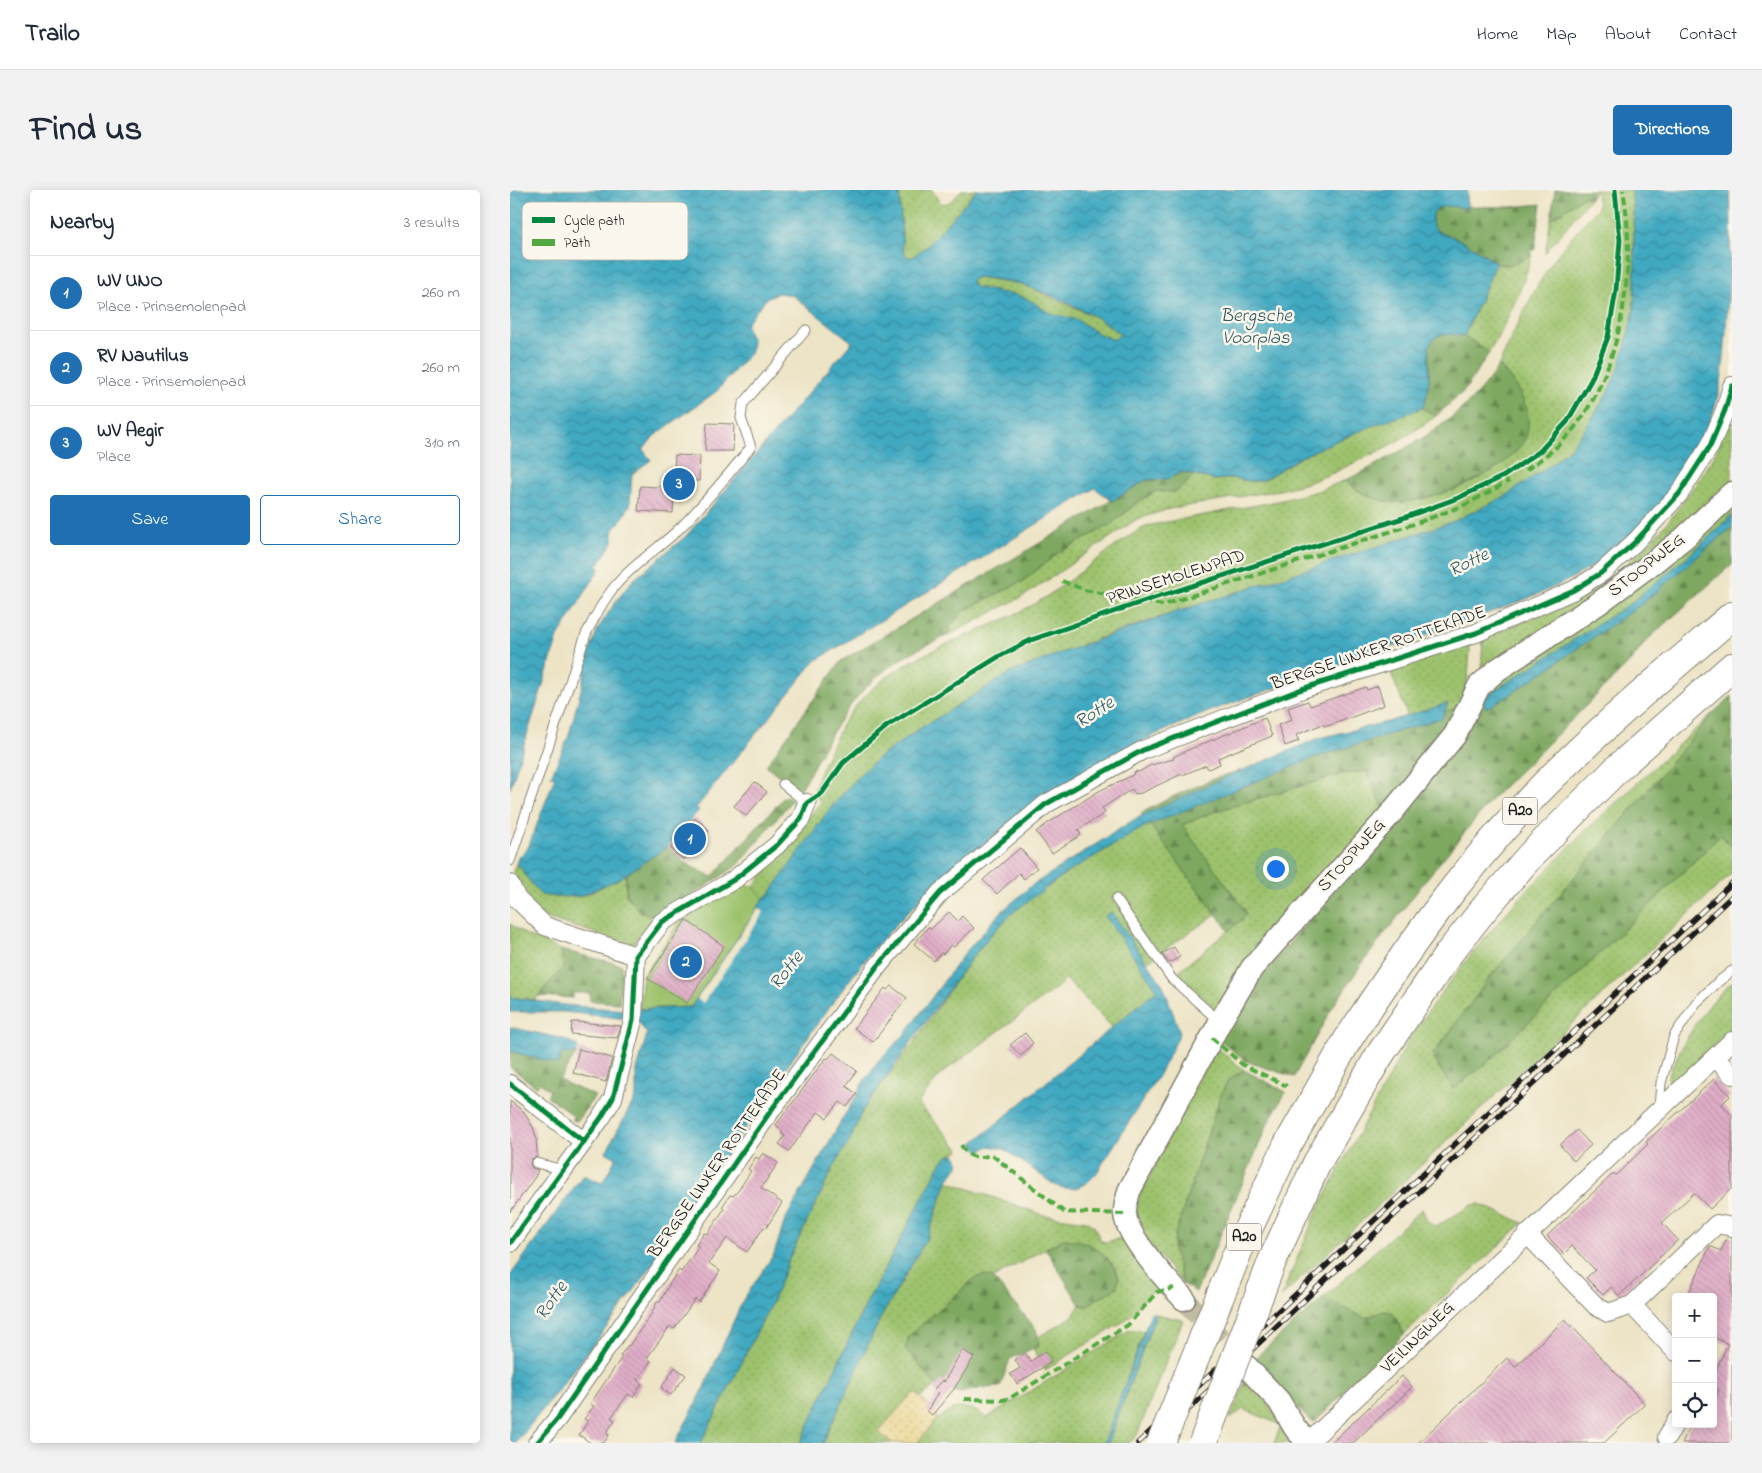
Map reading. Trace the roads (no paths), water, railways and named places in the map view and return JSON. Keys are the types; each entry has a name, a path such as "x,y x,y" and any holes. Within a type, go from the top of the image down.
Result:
{"highway":[{"name":"A20","path":"1161,1443 1246,1235 1287,1146 1347,1041 1393,971 1482,854 1524,806 1587,743 1732,616"},
{"name":"A20","path":"1203,1443 1273,1259 1317,1163 1379,1056 1449,953 1530,856 1619,767 1732,667"}],"street":[{"name":"BERGSE LINKER ROTTEKADE","path":"537,1443 558,1418 772,1109 878,966 940,893 1046,804 1143,750 1302,689 1476,633 1574,590 1601,573 1635,542 1679,494 1710,446 1725,410 1732,386"},
{"name":"STOOPWEG","path":"1184,1299 1133,1237 1125,1214 1129,1191 1220,1022 1252,968 1388,817 1455,735 1479,686 1497,670 1599,603 1654,562 1684,538 1732,493"},
{"path":"510,1243 584,1142 613,1098 634,1015 636,956 662,922 736,879 777,845 801,819 807,803"},
{"path":"510,884 517,899 545,926 636,956"},
{"name":"VEILINGWEG","path":"1308,1443 1732,1041"},
{"path":"1715,1057 1732,1075"},
{"path":"510,1084 584,1142"},
{"path":"1528,1234 1596,1306 1608,1313 1632,1305 1717,1224 1732,1227"},
{"path":"1632,1305 1672,1348"},
{"path":"1247,1367 1279,1402 1295,1428 1308,1443"}],"lane":[{"path":"510,862 586,634 600,608 616,585 680,528 717,489 751,447 742,418 743,404 806,330"},
{"path":"783,784 807,803"},
{"path":"1116,900 1172,979 1220,1022"},
{"path":"1659,1110 1661,1083 1674,1036 1696,1003 1732,971"},
{"path":"536,1163 564,1170"}],"water":[{"name":"Bergsche Voorplas","path":"510,190 899,190 903,251 907,257 912,257 927,246 977,190 1467,190 1467,208 1440,207 1433,213 1433,226 1436,230 1476,249 1496,264 1464,336 1442,334 1431,342 1429,348 1428,386 1422,408 1322,447 1297,459 1265,479 1258,481 1232,478 1215,480 1183,472 1167,479 1146,480 1112,501 1095,488 814,662 696,808 699,810 667,847 617,880 580,896 555,897 541,895 518,864 516,864 518,858 528,848 555,777 551,776 568,738 589,653 598,629 632,581 686,536 852,342 792,295 778,293 766,299 746,326 752,343 749,354 717,391 654,436 643,450 651,460 632,474 630,506 628,506 626,513 613,531 613,542 597,566 600,568 558,637 510,789","holes":["978,277 1005,281 1031,288 1073,305 1120,334 1114,340 1099,334 1077,320 1049,313 1021,296 977,288 971,282"]},
{"name":"Rotte","path":"1631,190 1730,190 1729,281 1721,381 1715,408 1696,453 1677,482 1655,510 1613,552 1575,577 1537,595 1498,610 1238,701 1158,733 1121,752 1051,794 984,844 918,903 866,959 792,1060 625,1303 516,1443 510,1443 510,1276 583,1175 602,1183 616,1158 606,1152 636,1096 636,1073 647,1034 637,1020 564,1012 510,1012 510,997 564,1005 638,1011 639,1009 691,1007 764,898 769,895 828,811 862,772 921,728 1010,673 1179,611 1452,522 1504,497 1553,463 1569,449 1583,432 1609,390 1620,365 1634,310 1635,282"},
{"path":"1732,515 1732,527 1642,604 1508,696 1486,708 1483,698 1631,603 1701,545"},
{"path":"1448,703 1442,718 1316,757 1144,827 1065,874 1011,914 988,938 965,967 862,1111 852,1136 833,1168 789,1259 773,1300 701,1443 675,1443 701,1394 743,1300 774,1254 785,1220 862,1084 879,1060 905,1034 964,954 1000,913 1031,886 1135,819 1224,778 1319,738 1387,722"},
{"path":"1111,912 1163,985 1179,1030 1178,1038 1158,1076 1096,1174 1083,1185 1073,1188 1062,1188 1056,1186 1004,1149 989,1146 980,1152 972,1144 1157,990 1105,916"},
{"path":"510,1027 564,1039 578,1046 576,1054 562,1053 558,1064 510,1051"},
{"path":"955,1154 960,1163 947,1181 927,1238 880,1319 823,1443 800,1443 868,1300 942,1161 948,1156"},
{"path":"1151,1313 1156,1314 1108,1443 1104,1443"}],"tunnel":[{"path":"1184,1299 1246,1367"}],"railway":[{"path":"1138,1443 1732,883"},
{"path":"1153,1443 1732,896"}],"place":[{"name":"WV Aegir","path":"679,484"},
{"name":"WV UNO","path":"690,839"},
{"name":"RV Nautilus","path":"686,962"}]}
